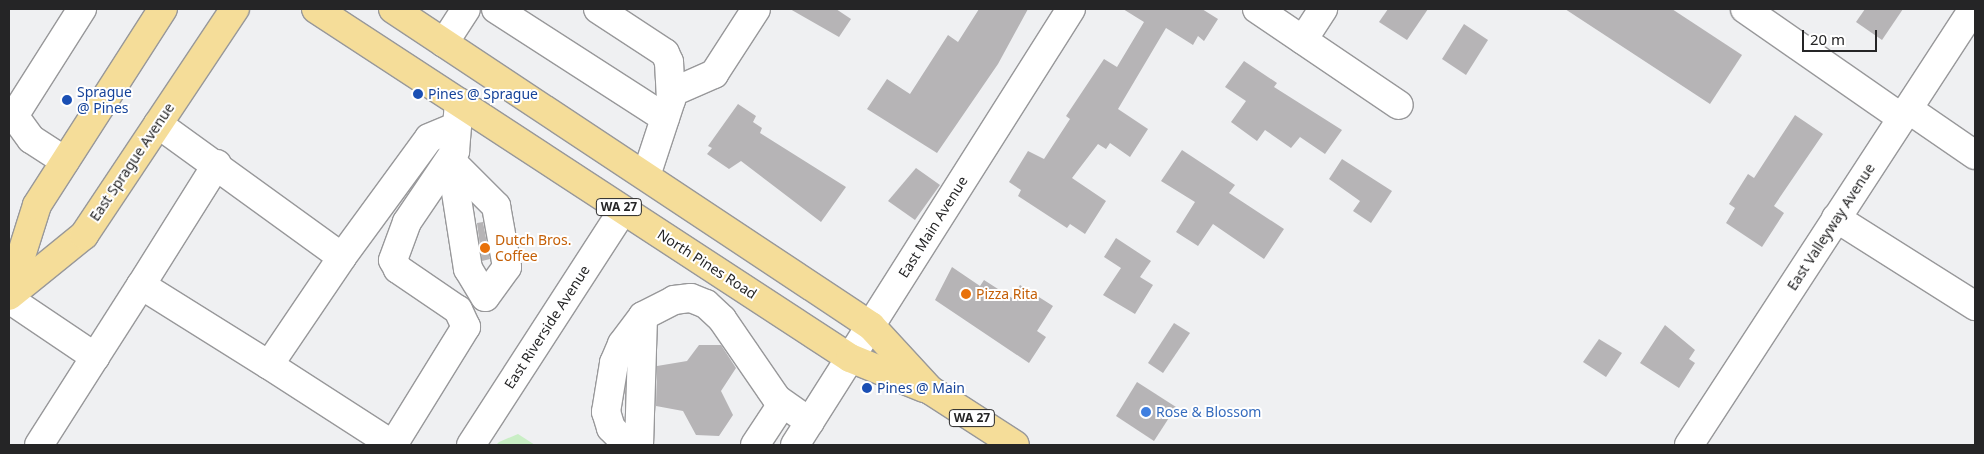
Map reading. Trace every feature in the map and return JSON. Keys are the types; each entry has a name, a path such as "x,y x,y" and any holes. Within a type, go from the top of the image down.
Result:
{"main road":[{"path":"11,286 37,205 163,9"},
{"name":"East Sprague Avenue","path":"11,286 84,235 235,9"},
{"name":"North Pines Road","path":"316,9 458,114 623,210 850,358 930,390 1015,445"},
{"name":"North Pines Road","path":"393,9 871,326 930,390"}],"street":[{"path":"65,161 11,126 16,109 82,9"},
{"path":"444,42 466,9"},
{"path":"496,9 665,118"},
{"path":"598,9 664,53 673,92 646,176"},
{"path":"673,92 714,74 756,9"},
{"name":"East Main Avenue","path":"795,445 1071,9"},
{"path":"1257,9 1399,105"},
{"path":"1303,40 1323,9"},
{"path":"1745,9 1905,113 1975,155"},
{"name":"East Valleyway Avenue","path":"1698,442 1836,218 1973,9"},
{"path":"140,284 393,445 466,328 458,310 398,269 393,260 406,222 451,162 458,114"},
{"path":"269,365 367,220 429,138 458,114"},
{"path":"158,124 217,164 342,257"},
{"path":"39,445 217,164"},
{"name":"East Riverside Avenue","path":"470,445 623,210"},
{"path":"1836,218 1975,306"},
{"path":"367,220 398,241"},
{"path":"11,286 95,357"},
{"path":"628,445 611,428 606,412 622,344 643,316 674,300 691,298 706,304 722,319 782,404 810,422"},
{"path":"639,445 643,316"},
{"path":"755,445 782,404"}],"green space":[{"path":"518,434 535,445 496,445 499,442"}],"building":[{"path":"790,9 836,9 851,19 839,37"},
{"path":"979,9 1028,9 998,64 937,153 867,109 887,79 910,94 948,35 958,42"},
{"path":"1123,9 1202,9 1218,19 1204,41 1198,36 1193,45 1166,28 1118,109 1148,129 1130,157 1110,143 1106,149 1098,144 1072,178 1106,201 1085,234 1070,224 1067,228 1018,196 1021,190 1009,182 1028,151 1044,159 1070,119 1066,116 1104,59 1117,67 1144,22"},
{"path":"1388,9 1428,9 1407,40 1379,22"},
{"path":"1565,9 1672,9 1742,55 1710,104"},
{"path":"1865,9 1903,9 1882,40 1856,22"},
{"path":"1464,24 1488,40 1466,75 1442,59"},
{"path":"1244,61 1277,83 1274,87 1342,130 1325,154 1300,137 1291,148 1265,130 1257,141 1231,122 1246,101 1225,87"},
{"path":"738,104 756,116 753,122 762,128 760,133 846,187 821,222 741,161 729,169 707,154 712,148 708,146"},
{"path":"1795,115 1823,134 1774,206 1784,213 1762,247 1726,223 1735,208 1729,204 1748,174 1754,178"},
{"path":"1182,150 1235,185 1229,193 1284,229 1264,259 1213,224 1198,246 1176,232 1195,202 1161,181"},
{"path":"1342,159 1392,191 1371,223 1353,211 1360,201 1329,179"},
{"path":"916,168 940,185 915,220 888,201"},
{"path":"483,222 490,259 482,261 477,223"},
{"path":"1116,238 1151,261 1140,277 1153,285 1135,314 1103,295 1121,268 1104,257"},
{"path":"952,267 980,286 984,280 1012,298 1020,285 1053,306 1037,331 1046,337 1029,363 935,300"},
{"path":"1174,323 1190,333 1163,373 1148,363"},
{"path":"1665,325 1695,350 1689,359 1695,363 1679,388 1640,363"},
{"path":"1599,339 1622,353 1606,377 1583,362"},
{"path":"699,345 721,345 736,368 721,391 733,415 719,436 696,435 683,411 656,406 657,366 687,361"},
{"name":"Rose & Blossom","path":"1137,382 1176,407 1154,441 1116,416"}],"place":[{"name":"Pines @ Sprague","path":"418,94"},
{"name":"Sprague @ Pines","path":"67,100"},
{"name":"Dutch Bros. Coffee","path":"485,248"},
{"name":"Pizza Rita","path":"966,294"},
{"name":"Pines @ Main","path":"867,388"},
{"name":"Rose & Blossom","path":"1146,412"}]}
